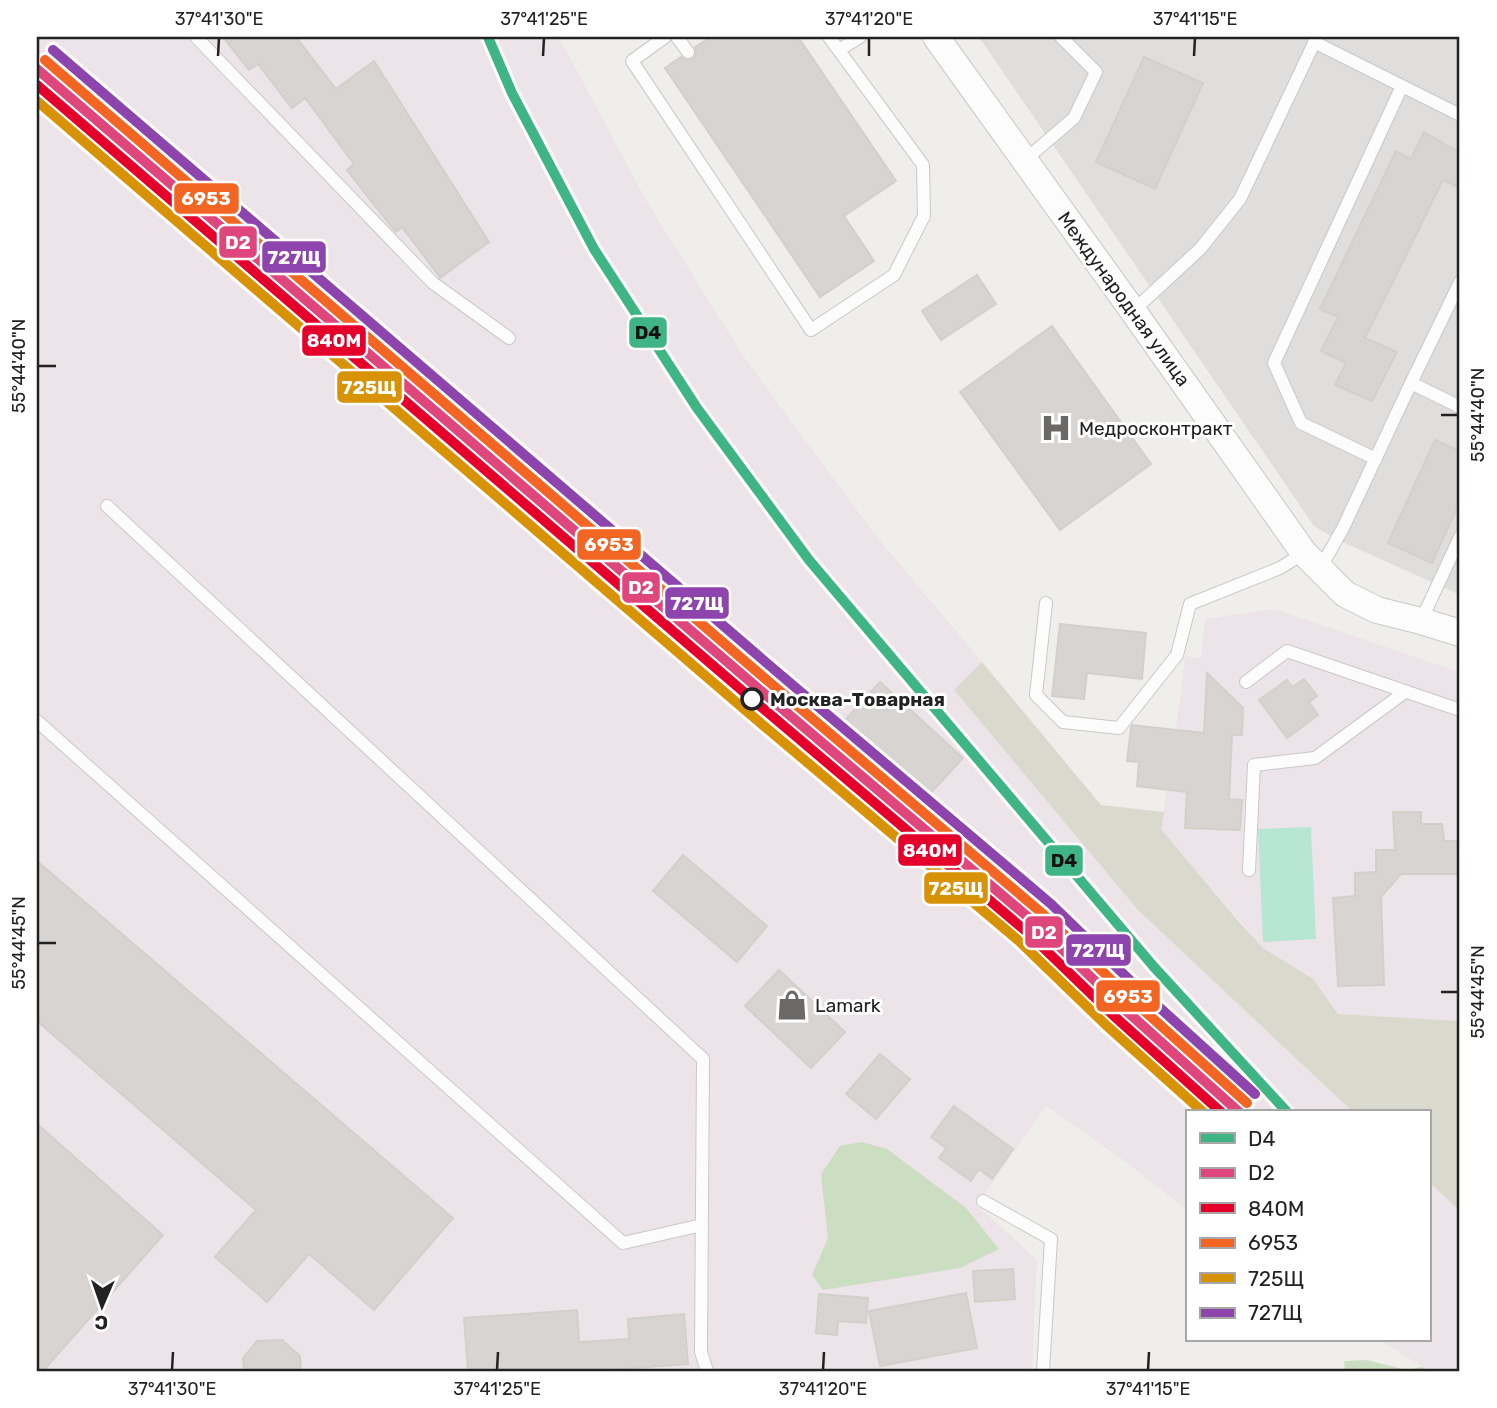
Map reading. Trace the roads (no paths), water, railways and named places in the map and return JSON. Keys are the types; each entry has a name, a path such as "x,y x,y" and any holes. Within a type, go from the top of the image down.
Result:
{"street":[{"name":"Международная улица","path":"936,37 1312,562 1345,594 1366,605 1460,633"}],"lane":[{"path":"197,37 433,283 509,338"},
{"path":"665,37 632,61 811,330 894,275 924,216 923,165 829,37"},
{"path":"677,37 688,52"},
{"path":"839,50 860,37"},
{"path":"1025,160 1074,118 1096,72 1061,37"},
{"path":"1133,311 1200,250 1240,199 1316,39 1460,115"},
{"path":"1376,459 1301,422 1274,363 1402,86"},
{"path":"1046,603 1037,695 1063,722 1119,728 1177,655 1190,604 1280,568 1312,562 1343,528 1460,282"},
{"path":"1411,383 1460,407"},
{"path":"107,506 704,1059 701,1352 707,1371"},
{"path":"1421,621 1460,537"},
{"path":"1246,682 1287,651 1460,710"},
{"path":"1249,870 1254,765 1315,758 1405,692"},
{"path":"37,721 623,1242 702,1225"},
{"path":"983,1201 1051,1239 1043,1371"}],"place":[{"name":"Медросконтракт","path":"1056,428"},
{"name":"Москва-Товарная","path":"752,699"},
{"name":"Lamark","path":"792,1005"}]}
